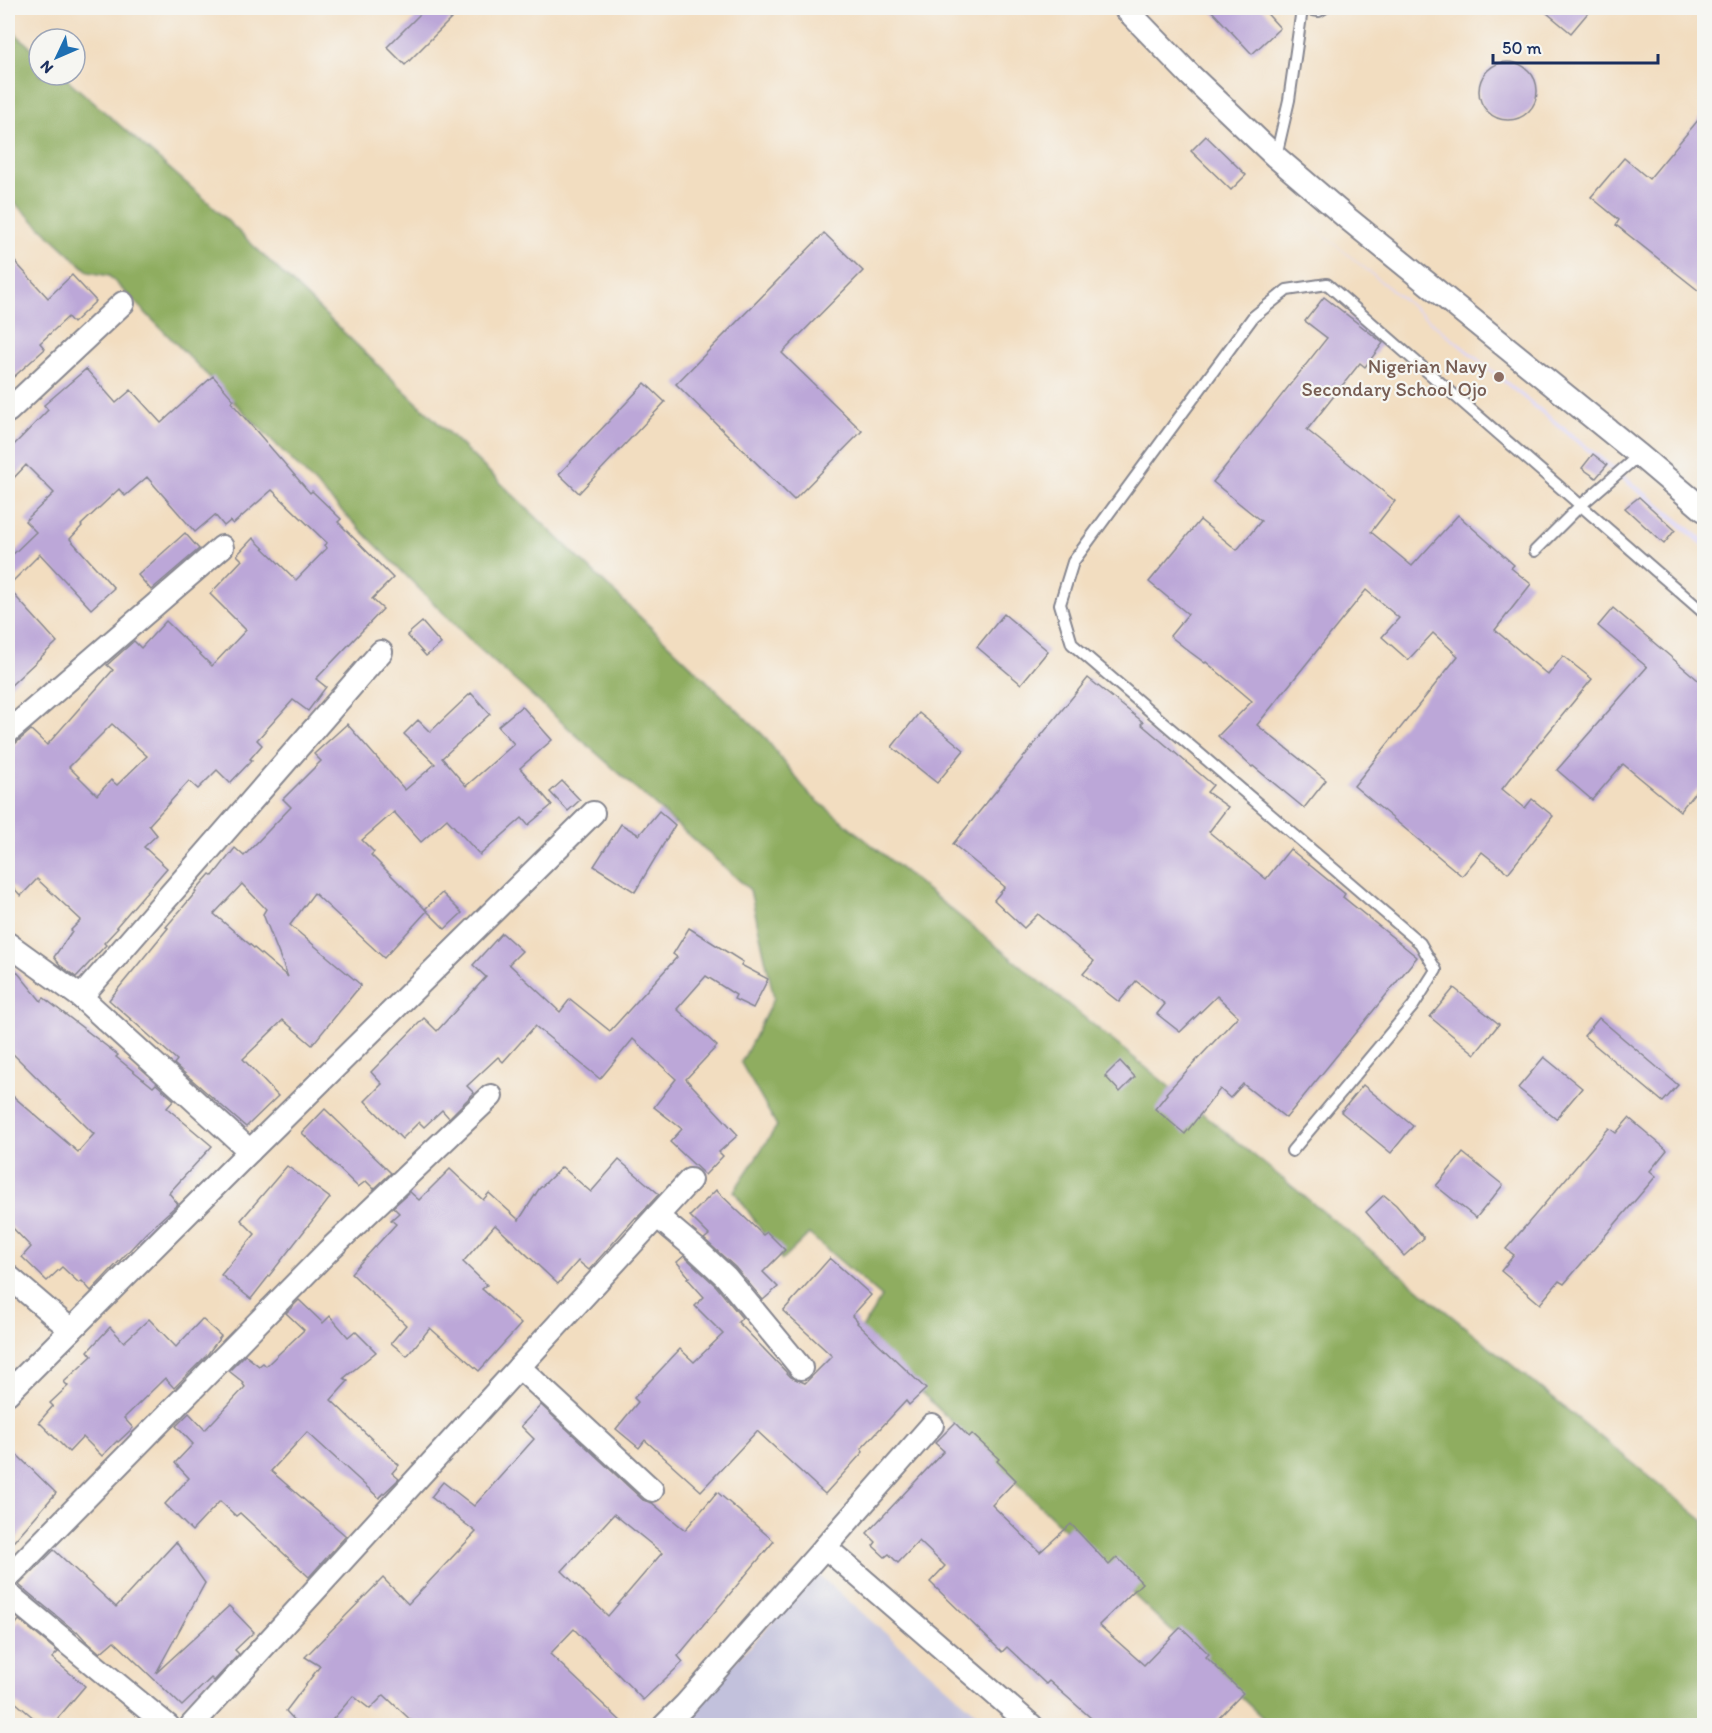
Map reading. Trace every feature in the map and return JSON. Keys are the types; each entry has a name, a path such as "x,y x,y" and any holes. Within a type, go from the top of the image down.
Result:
{"street":[{"path":"1125,8 1190,75 1276,157 1347,218 1704,510"},
{"path":"8,411 123,303"},
{"path":"8,732 222,547"},
{"path":"81,997 381,652"},
{"path":"8,1393 249,1151 593,813"},
{"path":"8,944 81,997 249,1151"},
{"path":"8,1577 328,1251 491,1096"},
{"path":"190,1725 690,1180"},
{"path":"657,1216 726,1278 801,1368"},
{"path":"8,1276 71,1330"},
{"path":"519,1367 652,1490"},
{"path":"664,1725 685,1705 932,1425"},
{"path":"825,1547 1032,1725"},
{"path":"8,1594 168,1725"}],"lane":[{"path":"1276,157 1289,100 1301,8 1319,11 1324,8"},
{"path":"1292,1151 1413,1006 1437,970 1420,943 1072,644 1060,604 1073,562 1253,317 1287,290 1327,284 1704,613"},
{"path":"1535,551 1580,506 1639,455"}],"shaded area":[{"name":"Nigerian Navy Secondary School Ojo","path":"1299,215 1704,539 1704,547"},
{"path":"818,1574 990,1725 674,1726"}],"green space":[{"path":"8,27 27,44 27,87 76,87 208,202 763,735 809,794 1704,1521 1704,1725 1270,1725 859,1333 882,1297 809,1234 782,1260 734,1191 777,1126 741,1063 774,998 750,890 474,644 109,276 89,272 8,197"}],"building":[{"path":"426,8 462,8 405,65 387,47"},
{"path":"1209,8 1262,8 1280,28 1252,54"},
{"path":"1541,8 1592,8 1571,33"},
{"path":"1502,62 1514,62 1529,70 1537,85 1537,97 1529,112 1514,120 1502,120 1487,112 1479,97 1479,85 1487,70"},
{"path":"1704,113 1704,295 1616,225 1619,220 1591,197 1624,158 1649,179"},
{"path":"1206,136 1246,175 1231,190 1191,151"},
{"path":"824,233 863,271 782,353 862,431 794,500 676,384"},
{"path":"8,254 48,298 72,275 96,301 73,323 68,317 40,343 45,349 8,382"},
{"path":"1324,297 1383,343 1365,367 1360,363 1307,430 1395,501 1371,532 1412,566 1458,515 1514,565 1511,568 1531,584 1495,630 1548,675 1563,656 1592,679 1502,789 1525,808 1532,799 1553,816 1508,873 1482,852 1462,876 1354,786 1458,656 1433,633 1408,660 1382,637 1399,618 1366,590 1257,725 1326,780 1304,808 1252,767 1218,736 1252,701 1206,662 1170,636 1188,614 1149,582 1200,520 1237,550 1261,521 1213,482 1327,338 1305,321"},
{"path":"86,369 116,403 131,390 161,423 213,376 234,400 231,402 310,493 312,491 341,519 338,522 393,578 372,599 383,609 316,679 326,687 308,711 293,700 257,740 262,745 250,759 252,760 230,783 217,770 198,789 189,781 149,825 157,835 144,847 167,868 116,927 118,928 104,943 106,945 76,977 61,966 54,957 71,930 81,920 37,879 21,896 8,882 8,750 31,730 47,745 113,670 107,665 134,641 141,648 166,621 212,666 246,630 210,594 242,560 237,555 253,538 296,580 327,548 324,545 327,543 272,490 233,524 230,521 224,526 215,515 195,532 147,477 125,496 119,489 81,525 70,539 114,588 91,609 40,554 8,586 8,559 36,532 25,521 54,493 26,465 8,484 8,451 48,410 44,405","holes":["112,724 147,756 117,785 111,780 97,795 69,767"]},
{"path":"645,383 665,402 579,493 559,474"},
{"path":"1593,454 1607,465 1596,478 1582,468"},
{"path":"1639,497 1675,530 1664,544 1625,508"},
{"path":"185,533 199,549 151,590 138,575"},
{"path":"8,588 57,642 8,688"},
{"path":"1613,608 1704,685 1704,781 1680,811 1623,764 1592,800 1557,770 1647,667 1598,626"},
{"path":"1004,614 1048,651 1021,684 977,647"},
{"path":"422,622 441,644 426,656 407,635"},
{"path":"1088,678 1143,722 1141,724 1213,785 1207,792 1228,807 1209,832 1266,879 1290,849 1345,894 1343,897 1417,957 1286,1118 1243,1084 1230,1098 1220,1089 1185,1134 1155,1109 1166,1093 1238,1016 1217,996 1180,1032 1157,1014 1165,1004 1136,981 1119,1002 1083,974 1094,961 1038,914 1024,928 994,900 1005,887 953,844"},
{"path":"471,693 490,714 442,758 466,786 514,744 498,726 522,706 552,740 520,768 552,805 528,825 522,818 480,855 447,819 421,842 394,812 362,840 374,852 371,855 427,911 384,958 314,893 290,925 361,985 312,1045 283,1020 243,1059 278,1096 246,1127 174,1064 177,1060 109,1000 210,874 213,876 235,848 244,856 291,807 283,799 321,761 314,754 347,724 405,790 435,764 404,734 418,720 430,732","holes":["242,884 266,909 263,914 288,977 214,914"]},
{"path":"919,713 964,750 937,783 892,747"},
{"path":"562,781 580,800 568,811 550,792"},
{"path":"659,811 675,825 635,892 594,866 621,824 639,835"},
{"path":"442,893 462,913 445,929 425,909"},
{"path":"689,928 743,962 741,965 768,979 753,1008 734,999 736,995 706,976 677,1009 717,1046 686,1079 738,1135 719,1152 723,1156 705,1175 670,1142 682,1129 654,1107 676,1079 633,1039 600,1079 535,1026 503,1062 498,1057 467,1086 474,1093 449,1118 442,1110 424,1127 419,1122 402,1139 365,1101 382,1084 371,1072 424,1018 437,1031 486,977 473,965 502,933 522,951 509,964 560,1012 570,999 610,1031 677,957 673,954"},
{"path":"8,961 41,1001 44,998 118,1055 116,1057 153,1087 156,1084 174,1100 167,1108 212,1146 169,1193 178,1204 146,1233 91,1291 82,1281 79,1283 62,1267 47,1281 22,1257 31,1247 8,1223 8,1092 78,1152 94,1134 8,1049"},
{"path":"1454,988 1499,1024 1475,1054 1430,1017"},
{"path":"1599,1018 1678,1085 1663,1102 1584,1036"},
{"path":"1544,1057 1582,1088 1556,1119 1518,1088"},
{"path":"1120,1061 1135,1077 1120,1092 1105,1076"},
{"path":"1363,1085 1413,1126 1391,1153 1341,1112"},
{"path":"325,1109 391,1173 374,1189 366,1181 358,1187 302,1133"},
{"path":"1629,1118 1667,1150 1650,1171 1656,1176 1564,1284 1559,1281 1540,1304 1501,1271 1514,1255 1506,1249 1609,1128 1616,1133"},
{"path":"1463,1153 1503,1185 1476,1218 1436,1186"},
{"path":"619,1160 659,1194 589,1270 578,1261 558,1284 495,1225 463,1262 487,1285 482,1289 521,1324 479,1371 430,1328 407,1356 391,1343 406,1325 351,1273 396,1224 391,1220 399,1213 393,1207 410,1192 419,1200 450,1169 483,1200 489,1193 519,1220 539,1189 562,1167 591,1192"},
{"path":"287,1166 330,1198 251,1299 221,1275 255,1234 241,1220"},
{"path":"716,1190 763,1235 767,1232 785,1250 763,1272 778,1287 763,1300 735,1267 704,1239 709,1235 690,1216"},
{"path":"1384,1195 1396,1205 1424,1238 1404,1256 1366,1212"},
{"path":"684,1256 716,1286 742,1318 738,1322 791,1377 805,1383 832,1356 783,1311 830,1258 871,1295 852,1316 926,1389 909,1405 906,1401 861,1449 863,1452 825,1494 757,1431 701,1491 645,1440 639,1448 616,1429 638,1402 634,1398 680,1349 694,1362 723,1334 695,1306 704,1297 687,1278 689,1277 677,1262"},
{"path":"299,1300 323,1323 330,1316 348,1337 355,1331 376,1352 344,1378 348,1381 331,1400 399,1465 392,1473 399,1479 379,1498 307,1432 271,1471 346,1536 309,1577 240,1513 236,1516 220,1501 192,1531 165,1504 189,1478 175,1463 193,1444 176,1426 189,1413 205,1430 245,1387 244,1383 229,1371 245,1355 259,1366 263,1363 266,1366 304,1330 286,1313"},
{"path":"149,1319 176,1347 202,1319 221,1336 207,1355 174,1388 165,1378 124,1418 133,1428 102,1456 83,1437 69,1452 39,1422 53,1406 50,1403 68,1386 64,1382 92,1356 88,1351 110,1327 124,1342"},
{"path":"541,1405 643,1500 652,1503 685,1530 717,1492 774,1541 678,1656 683,1662 643,1700 574,1629 550,1654 625,1725 416,1725 384,1695 370,1709 353,1696 328,1725 299,1725 286,1711 320,1666 305,1657 383,1578 408,1604 476,1532 431,1497 443,1482 474,1506 534,1439 521,1426","holes":["614,1514 662,1553 608,1616 562,1571"]},
{"path":"955,1423 969,1437 972,1434 999,1459 997,1461 1016,1480 992,1505 1040,1552 1071,1524 1109,1565 1117,1557 1142,1583 1099,1625 1144,1665 1181,1627 1209,1654 1206,1657 1243,1693 1212,1725 1099,1725 1049,1681 1046,1684 1007,1647 1002,1652 930,1582 945,1566 919,1541 898,1563 889,1554 885,1557 873,1546 876,1542 867,1533 944,1451 935,1443"},
{"path":"8,1446 56,1493 8,1548"},
{"path":"176,1542 205,1583 156,1673 229,1606 254,1632 235,1650 239,1654 214,1681 211,1678 182,1706 114,1641 100,1653 77,1631 19,1585 54,1550 116,1607"},
{"path":"19,1620 58,1652 52,1658 85,1686 52,1725 42,1725 8,1696 8,1634"}],"place":[{"name":"Nigerian Navy Secondary School Ojo","path":"1499,377"}]}
